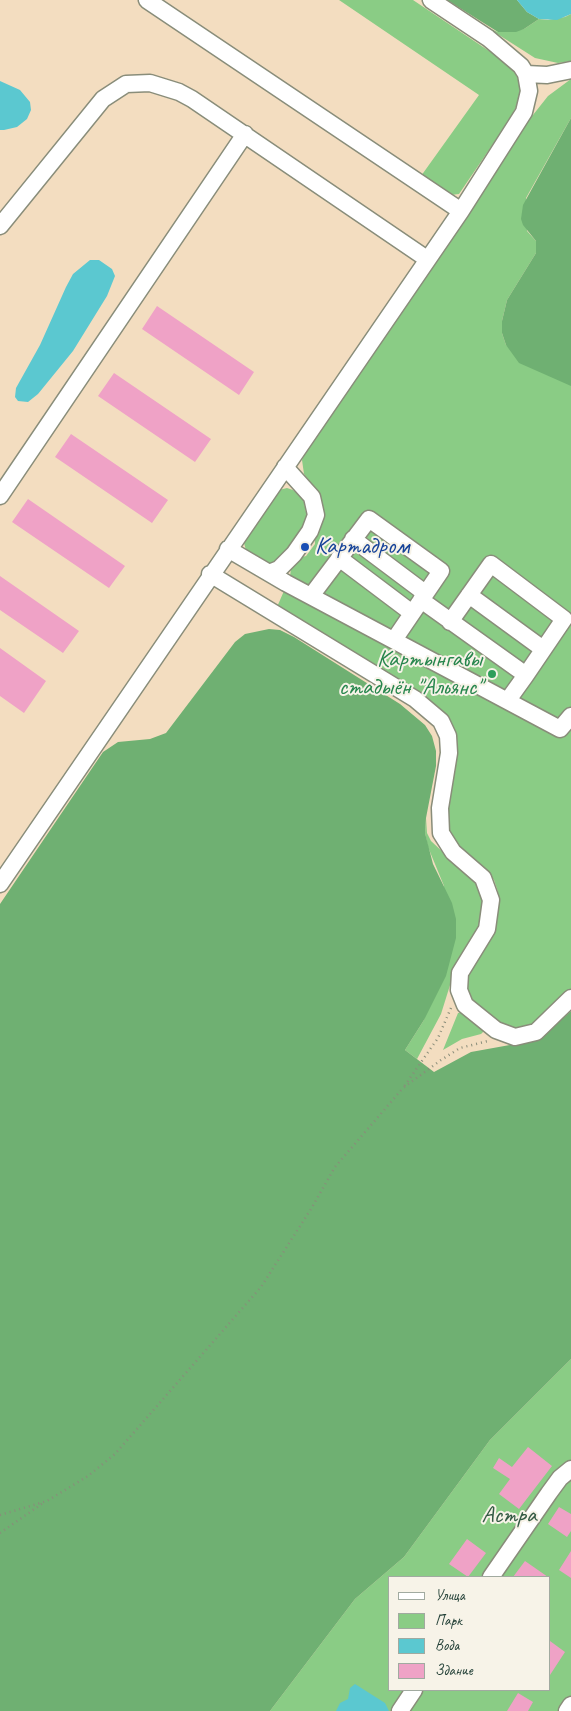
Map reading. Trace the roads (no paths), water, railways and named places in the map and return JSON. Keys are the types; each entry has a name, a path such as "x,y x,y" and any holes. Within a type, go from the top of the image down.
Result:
{"street":[{"path":"147,0 461,211"},
{"path":"0,884 210,574 461,211 524,112 529,91 526,74 521,66 504,50 431,0"},
{"path":"526,74 547,75 571,70"},
{"path":"0,226 103,99 126,84 150,83 179,92 245,134 427,259"},
{"path":"0,496 245,134"},
{"path":"269,573 279,569 294,554 310,531 316,515 312,497 284,467"},
{"path":"311,596 369,519 441,571 394,640"},
{"path":"353,539 419,602"},
{"path":"228,549 311,596 560,729 571,716"},
{"path":"339,558 419,602 526,674"},
{"path":"450,622 491,564 564,618 508,700"},
{"path":"210,574 415,698 441,721 448,736 449,753 440,808 441,833 453,852 483,878 491,900 487,929 464,965 458,983 460,995 465,1005 496,1030 516,1037 536,1032 571,998"},
{"path":"469,594 543,649"},
{"path":"492,1576 549,1492 560,1478 571,1469"},
{"path":"400,1711 413,1691"},
{"path":"567,1711 571,1704"}],"water":[{"path":"517,0 571,0 571,14 557,20 539,19 527,12"},
{"path":"0,81 20,90 30,102 31,110 27,119 17,127 4,130 0,130"},
{"path":"90,260 99,260 112,269 115,276 107,296 73,351 38,394 28,402 18,401 15,397 16,388 40,345 66,287 73,274"},
{"path":"355,1684 385,1703 389,1711 336,1711 340,1703 348,1699 350,1688"}],"place":[{"name":"Картадром","path":"305,547"},
{"name":"Картынгавы стадыён \"Альянс\"","path":"492,674"}],"park label":[{"name":"Астра","path":"509,1516"}]}
